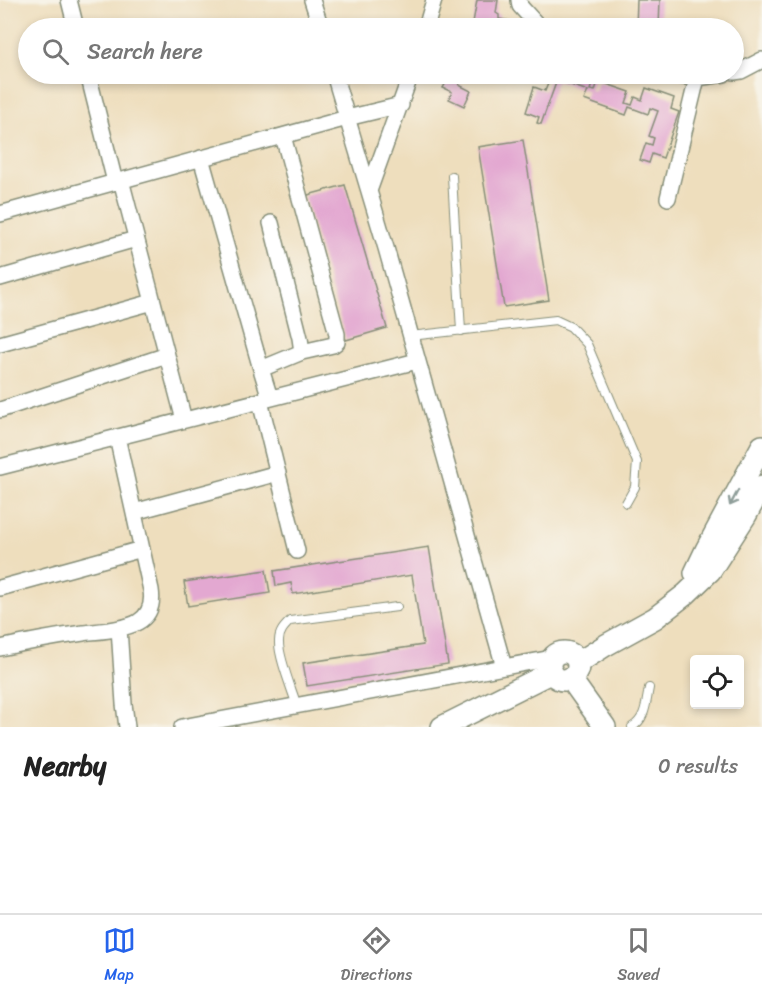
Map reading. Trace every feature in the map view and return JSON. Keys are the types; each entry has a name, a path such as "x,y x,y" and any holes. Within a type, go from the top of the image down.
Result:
{"main road":[{"path":"686,594 706,550 762,446"},
{"path":"442,727 562,670 655,618 710,572 762,486"},
{"path":"562,670 572,703 589,727"},
{"path":"562,670 605,727"}],"street":[{"path":"69,0 74,18"},
{"path":"312,0 318,18"},
{"path":"429,18 434,0"},
{"path":"519,0 520,6 531,18"},
{"path":"744,69 762,60"},
{"path":"91,84 136,239 184,420"},
{"path":"337,84 504,667"},
{"path":"369,191 408,84"},
{"path":"668,198 695,84"},
{"path":"0,214 401,105"},
{"path":"261,369 302,352 337,342 337,334 283,136"},
{"path":"201,159 261,369 278,473 297,551"},
{"path":"271,223 302,352"},
{"path":"0,278 136,239"},
{"path":"0,344 153,302"},
{"path":"0,410 167,356"},
{"path":"0,467 417,361"},
{"path":"0,648 42,639 119,628 138,622 146,616 151,606 151,590 117,437"},
{"path":"134,512 278,473"},
{"path":"0,588 142,549"},
{"path":"119,628 127,727"},
{"path":"182,727 504,667 562,670"}],"lane":[{"path":"452,176 461,331"},
{"path":"410,336 556,320 571,327 587,344 637,462 635,487 626,503"},
{"path":"297,706 278,642 282,630 290,621 397,607"},
{"path":"632,727 637,724 644,713 650,688"}],"building":[{"path":"477,0 498,0 496,13 499,18 474,18"},
{"path":"637,0 660,0 659,18 636,18"},
{"path":"445,84 460,84 471,91 464,106 449,99 452,92 443,88"},
{"path":"548,84 556,84 541,124 537,123 539,117 526,112 534,87 545,91"},
{"path":"568,84 592,84 590,90 595,91 597,84 607,84 630,92 626,103 632,105 635,97 642,100 646,88 674,98 671,109 679,112 663,158 652,154 649,163 640,160 646,143 652,145 654,138 649,136 658,111 650,108 648,114 629,107 626,115 584,100 588,91"},
{"path":"523,140 549,300 504,307 478,147"},
{"path":"345,185 387,328 346,340 304,196"},
{"path":"429,547 448,664 307,686 303,663 423,645 412,575 293,594 291,583 276,586 274,571"},
{"path":"266,570 270,593 188,606 184,582"}]}
